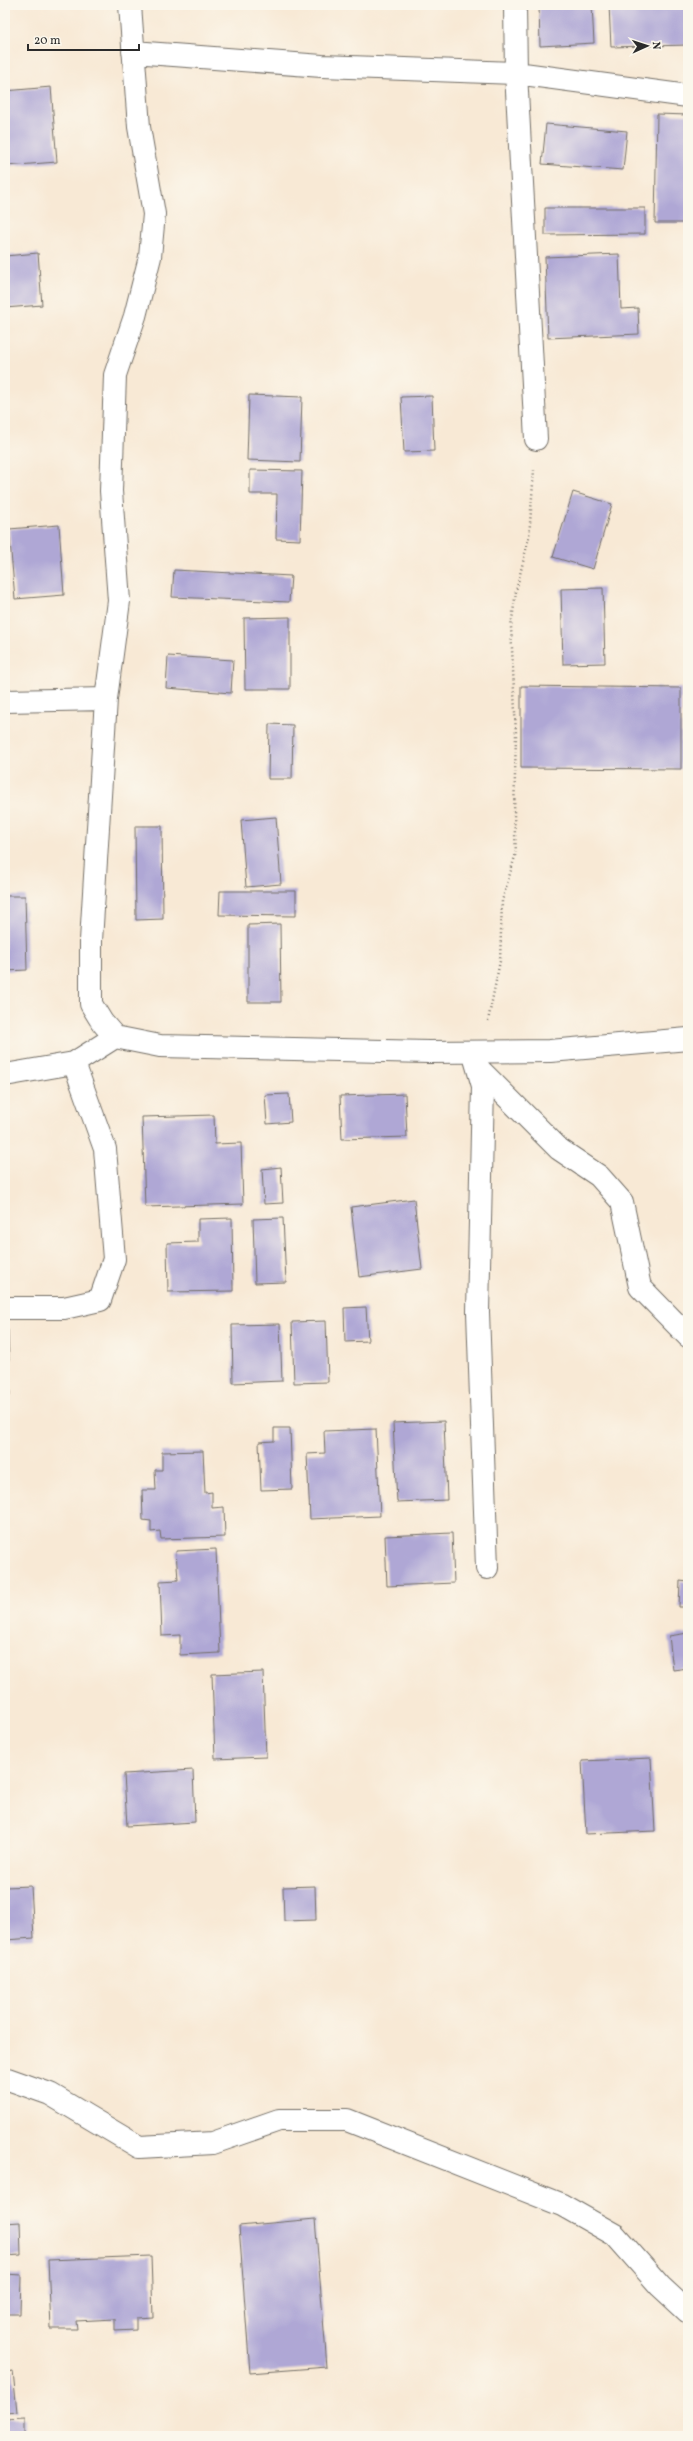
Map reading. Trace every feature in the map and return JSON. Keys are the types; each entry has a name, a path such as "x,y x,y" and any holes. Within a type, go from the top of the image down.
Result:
{"street":[{"path":"130,5 139,127 154,214 150,257 135,316 115,375 111,491 119,601 106,699 90,941 91,1004 102,1022 115,1037 160,1046 478,1057 688,1039"},
{"path":"515,5 516,73 536,439"},
{"path":"133,52 322,66 516,73 688,96"},
{"path":"5,702 106,699"},
{"path":"5,1075 74,1063 115,1037"},
{"path":"478,1057 554,1144 599,1176 622,1202 640,1287 688,1336"},
{"path":"478,1057 483,1086 478,1312 487,1568"},
{"path":"5,1308 64,1308 100,1300 114,1259 104,1149 74,1063"},
{"path":"5,2078 50,2094 139,2147 213,2143 279,2120 347,2120 569,2209 615,2235 660,2286 688,2312"}],"path":[{"path":"478,1057 500,961 502,900 516,853 514,815 516,734 511,627 516,591 529,537 534,496 536,439"}],"building":[{"path":"539,5 592,5 594,43 540,46"},
{"path":"609,5 688,5 688,45 611,47"},
{"path":"51,87 57,162 5,166 5,91"},
{"path":"657,114 688,115 688,223 655,223"},
{"path":"546,124 627,131 623,170 542,164"},
{"path":"545,208 645,208 645,234 545,235"},
{"path":"38,253 42,305 5,308 5,256"},
{"path":"619,254 621,309 638,308 639,334 548,338 545,257"},
{"path":"249,395 302,397 300,462 247,460"},
{"path":"432,396 434,451 404,452 401,397"},
{"path":"250,470 302,471 300,540 276,539 277,494 250,494"},
{"path":"573,492 612,504 593,569 553,557"},
{"path":"59,525 64,595 15,599 9,529"},
{"path":"174,570 291,576 289,602 172,597"},
{"path":"603,588 605,663 563,664 561,589"},
{"path":"290,617 290,689 245,689 244,618"},
{"path":"168,656 233,660 231,693 166,688"},
{"path":"521,686 681,688 681,769 521,768"},
{"path":"269,724 293,725 292,779 268,779"},
{"path":"276,817 281,884 246,887 241,820"},
{"path":"135,826 162,826 163,919 136,920"},
{"path":"220,891 296,891 296,916 219,915"},
{"path":"5,896 25,896 27,970 5,971"},
{"path":"280,924 281,1002 248,1002 248,925"},
{"path":"289,1094 291,1122 267,1124 265,1095"},
{"path":"405,1094 407,1137 342,1139 340,1096"},
{"path":"214,1115 215,1144 241,1143 243,1204 145,1207 142,1117"},
{"path":"281,1167 283,1203 264,1204 262,1169"},
{"path":"414,1199 422,1269 359,1277 351,1207"},
{"path":"232,1218 233,1291 168,1292 167,1243 198,1242 198,1219"},
{"path":"283,1218 286,1282 255,1283 253,1219"},
{"path":"366,1307 368,1341 345,1342 344,1308"},
{"path":"326,1321 328,1382 294,1383 292,1322"},
{"path":"280,1324 282,1381 233,1383 232,1325"},
{"path":"5,1330 8,1330 10,1396 5,1396"},
{"path":"444,1421 447,1500 397,1502 393,1423"},
{"path":"274,1428 290,1428 292,1489 261,1490 259,1442 274,1441"},
{"path":"376,1429 380,1516 310,1519 307,1454 325,1453 324,1431"},
{"path":"203,1451 205,1493 212,1492 212,1508 224,1507 225,1537 161,1539 160,1531 151,1532 151,1521 143,1520 142,1490 156,1490 155,1470 162,1470 162,1452"},
{"path":"452,1533 454,1583 387,1586 385,1536"},
{"path":"216,1549 220,1653 180,1655 180,1635 162,1636 160,1581 178,1580 176,1551"},
{"path":"680,1581 688,1582 688,1607 679,1607"},
{"path":"688,1633 688,1668 673,1670 669,1636"},
{"path":"263,1672 266,1757 215,1759 212,1674"},
{"path":"651,1758 655,1831 586,1834 582,1761"},
{"path":"193,1770 195,1822 127,1826 124,1774"},
{"path":"31,1886 34,1938 5,1940 5,1887"},
{"path":"315,1886 316,1920 284,1921 283,1887"},
{"path":"315,2219 327,2367 250,2373 239,2226"},
{"path":"20,2222 21,2255 5,2256 5,2223"},
{"path":"151,2256 153,2317 136,2318 136,2330 115,2331 115,2319 76,2321 77,2329 51,2329 48,2260"},
{"path":"5,2274 21,2275 20,2314 5,2314"},
{"path":"13,2371 17,2412 5,2413 5,2372"},
{"path":"25,2418 25,2436 5,2436 5,2419"}]}
